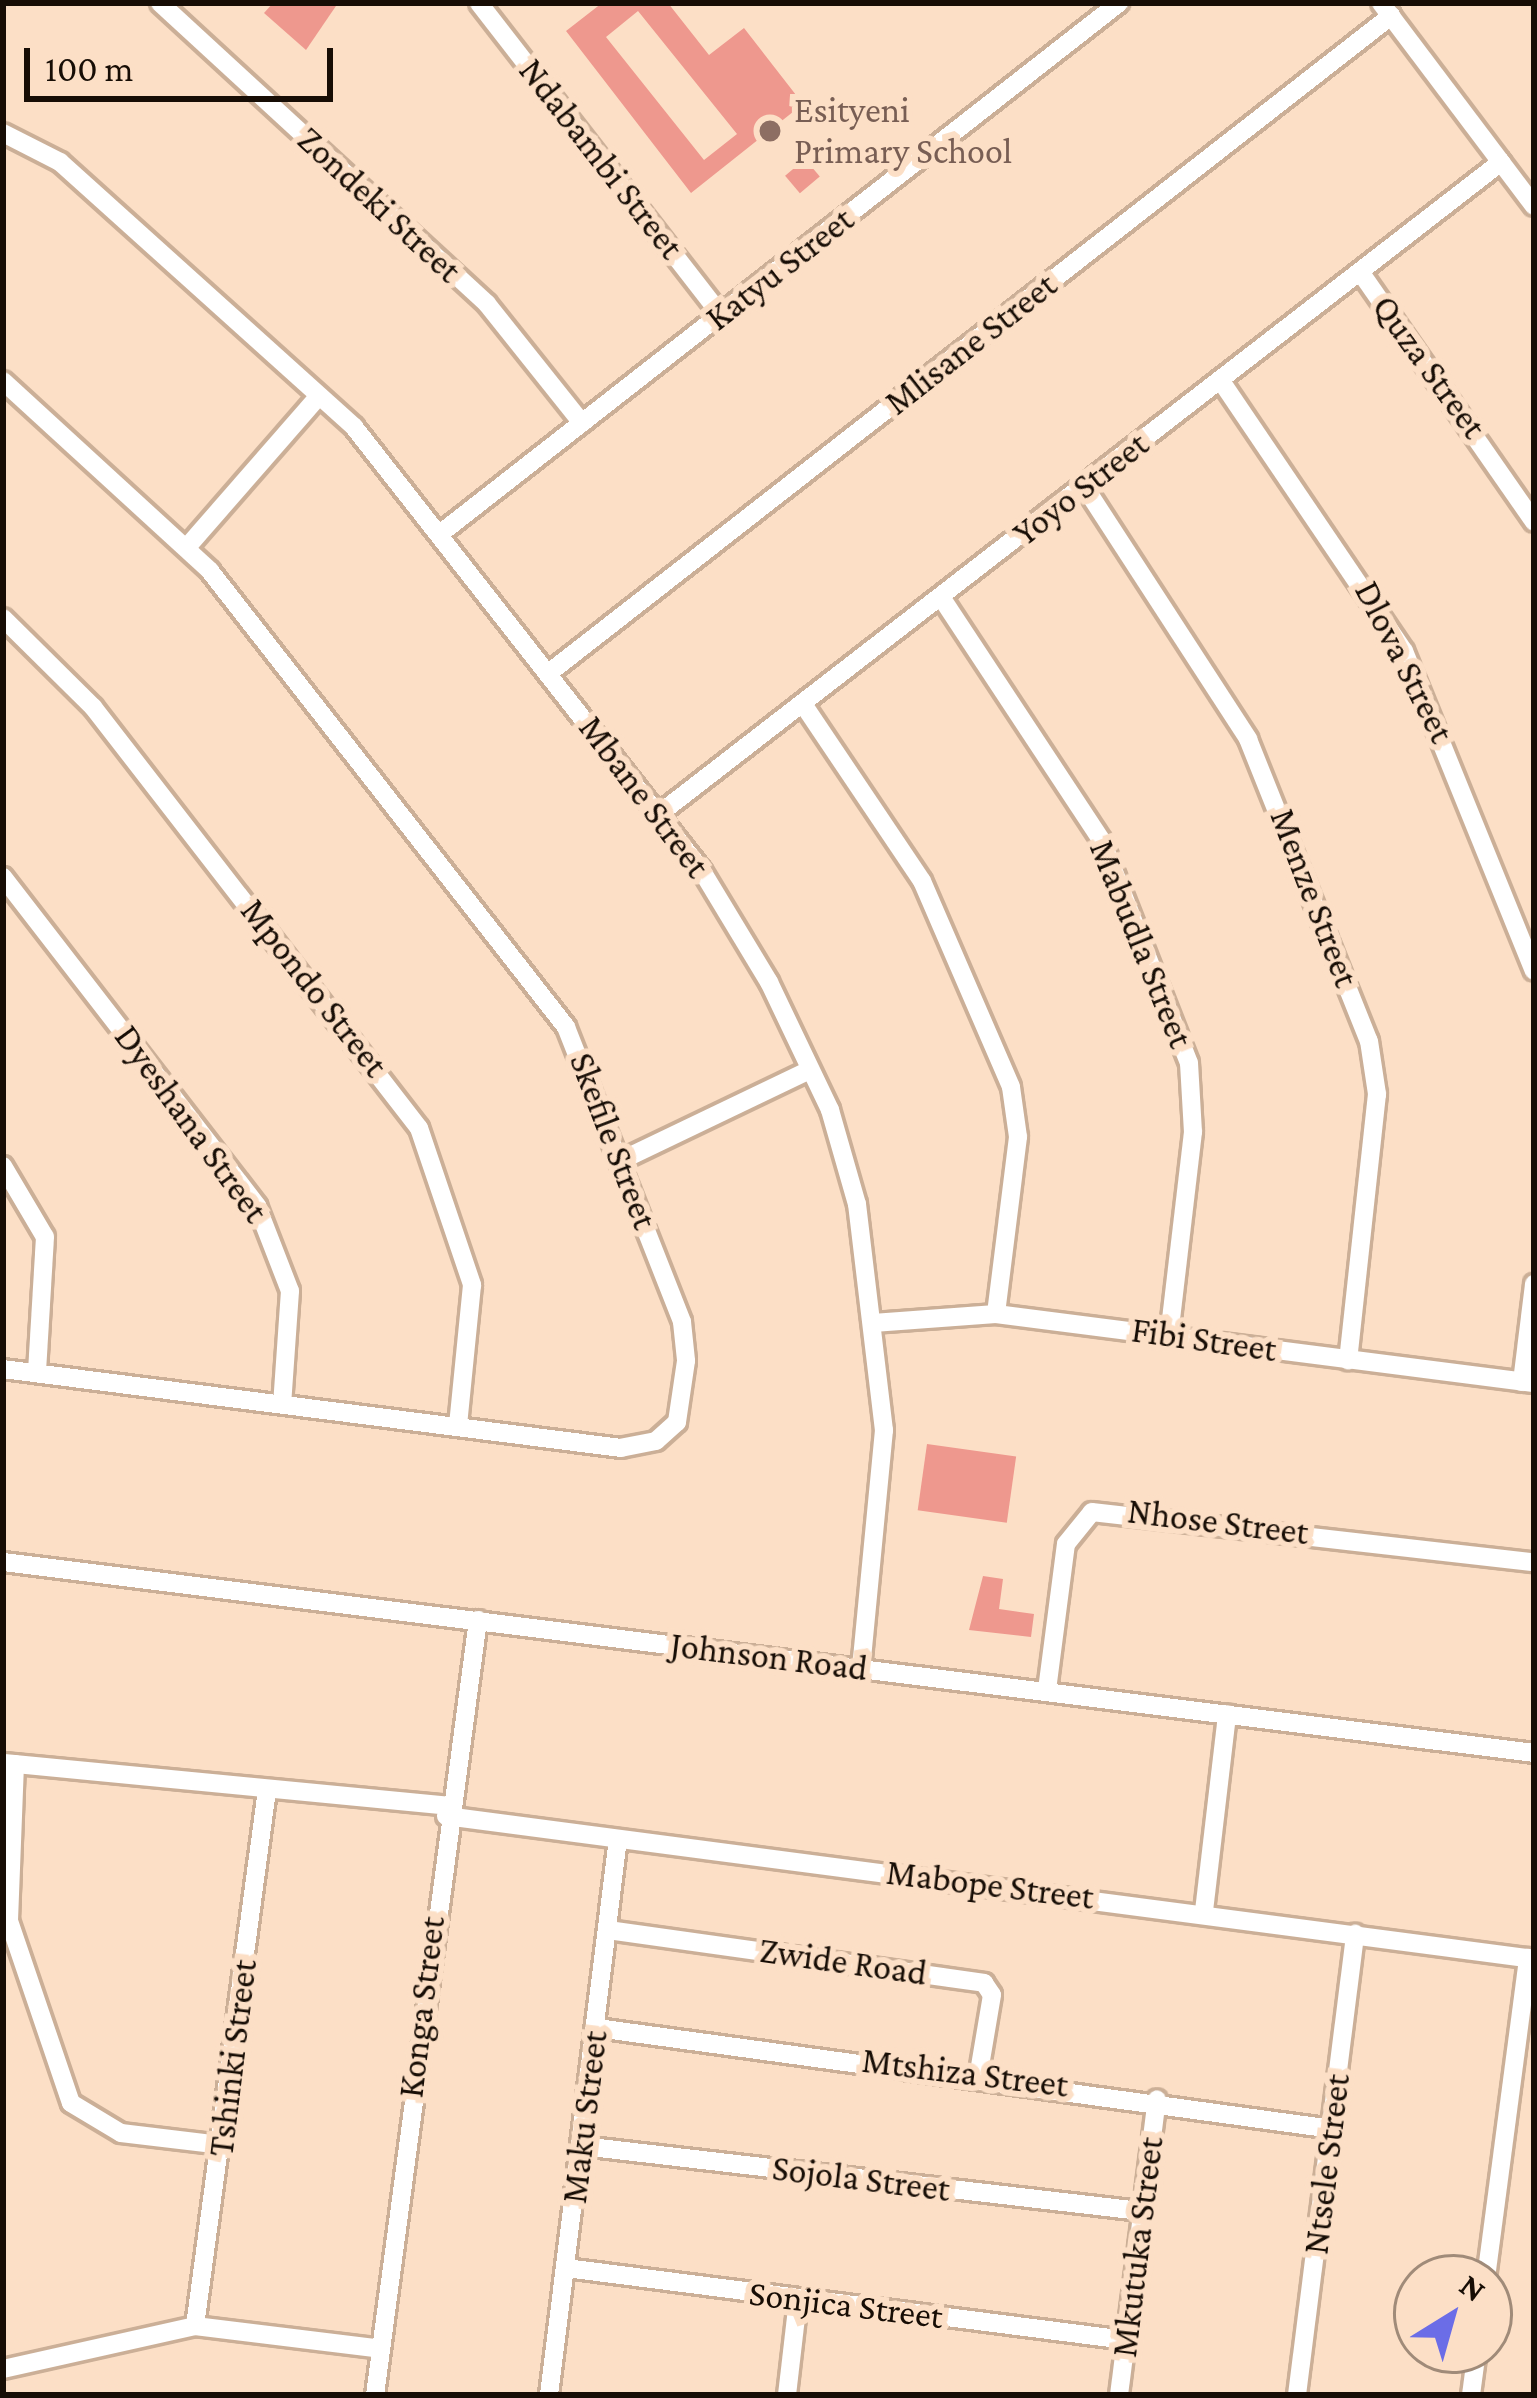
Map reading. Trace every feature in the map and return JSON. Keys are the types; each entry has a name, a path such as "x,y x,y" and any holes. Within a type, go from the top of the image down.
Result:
{"street":[{"name":"Zondeki Street","path":"160,3 487,304 582,422"},
{"name":"Ndabambi Street","path":"478,3 721,315"},
{"name":"Katyu Street","path":"441,533 1119,3"},
{"path":"1386,10 1534,206"},
{"name":"Mlisane Street","path":"550,672 1386,10"},
{"name":"Mbane Street","path":"3,133 60,162 319,396 441,533 659,814 734,921 810,1070 845,1154 873,1323 884,1478 861,1668"},
{"name":"Yoyo Street","path":"659,814 1501,162"},
{"name":"Quza Street","path":"1361,273 1534,522"},
{"name":"Skefile Street","path":"3,381 188,546 566,1027 682,1322 677,1422 656,1441 621,1448 3,1369"},
{"name":"Dlova Street","path":"1221,381 1396,635 1534,971"},
{"path":"188,546 319,396"},
{"name":"Menze Street","path":"1084,487 1248,739 1369,1041 1377,1094 1348,1360"},
{"name":"Mabudla Street","path":"941,597 1092,822 1190,1063 1193,1132 1169,1335"},
{"name":"Mpondo Street","path":"3,618 107,724 419,1128 472,1286 458,1426"},
{"path":"803,704 922,880 1011,1087 1018,1137 996,1313"},
{"name":"Dyeshana Street","path":"3,877 257,1206 290,1291 282,1404"},
{"path":"622,1160 810,1070"},
{"path":"3,1166 45,1237 37,1373"},
{"path":"1528,1383 1534,1284"},
{"name":"Fibi Street","path":"873,1323 996,1313 1528,1383"},
{"name":"Nhose Street","path":"1047,1690 1066,1544 1092,1512 1534,1562"},
{"name":"Johnson Road","path":"3,1562 1534,1753"},
{"name":"Konga Street","path":"375,2395 446,1811 478,1620"},
{"path":"1204,1911 1227,1714"},
{"path":"9,1764 9,1921 70,2103 121,2133 222,2145"},
{"name":"Mabope Street","path":"9,1764 446,1811 618,1839 1204,1911 1531,1958"},
{"name":"Tshinki Street","path":"195,2326 267,1790"},
{"name":"Maku Street","path":"549,2395 618,1839"},
{"name":"Zwide Road","path":"608,1930 984,1983 992,1995 979,2072"},
{"name":"Ntsele Street","path":"1297,2395 1355,1934"},
{"path":"1489,2254 1531,1958"},
{"name":"Mtshiza Street","path":"597,2028 979,2072 1332,2129"},
{"name":"Mkutuka Street","path":"1119,2395 1157,2099"},
{"name":"Sojola Street","path":"582,2146 1140,2212"},
{"name":"Sonjica Street","path":"566,2268 1126,2340"},
{"path":"787,2395 798,2300"},
{"path":"3,2369 195,2326 381,2349"}],"building":[{"path":"273,3 338,3 306,50 264,13"},
{"path":"602,3 668,3 709,55 744,28 803,104 691,193 566,31","holes":["638,11 737,134 704,160 606,37"]},
{"path":"805,159 820,177 800,193 785,176"},
{"path":"927,1444 1016,1457 1007,1523 918,1510"},
{"path":"983,1576 1003,1579 999,1609 1034,1614 1031,1637 969,1630"}],"place":[{"name":"Esityeni Primary School","path":"770,131"}]}
